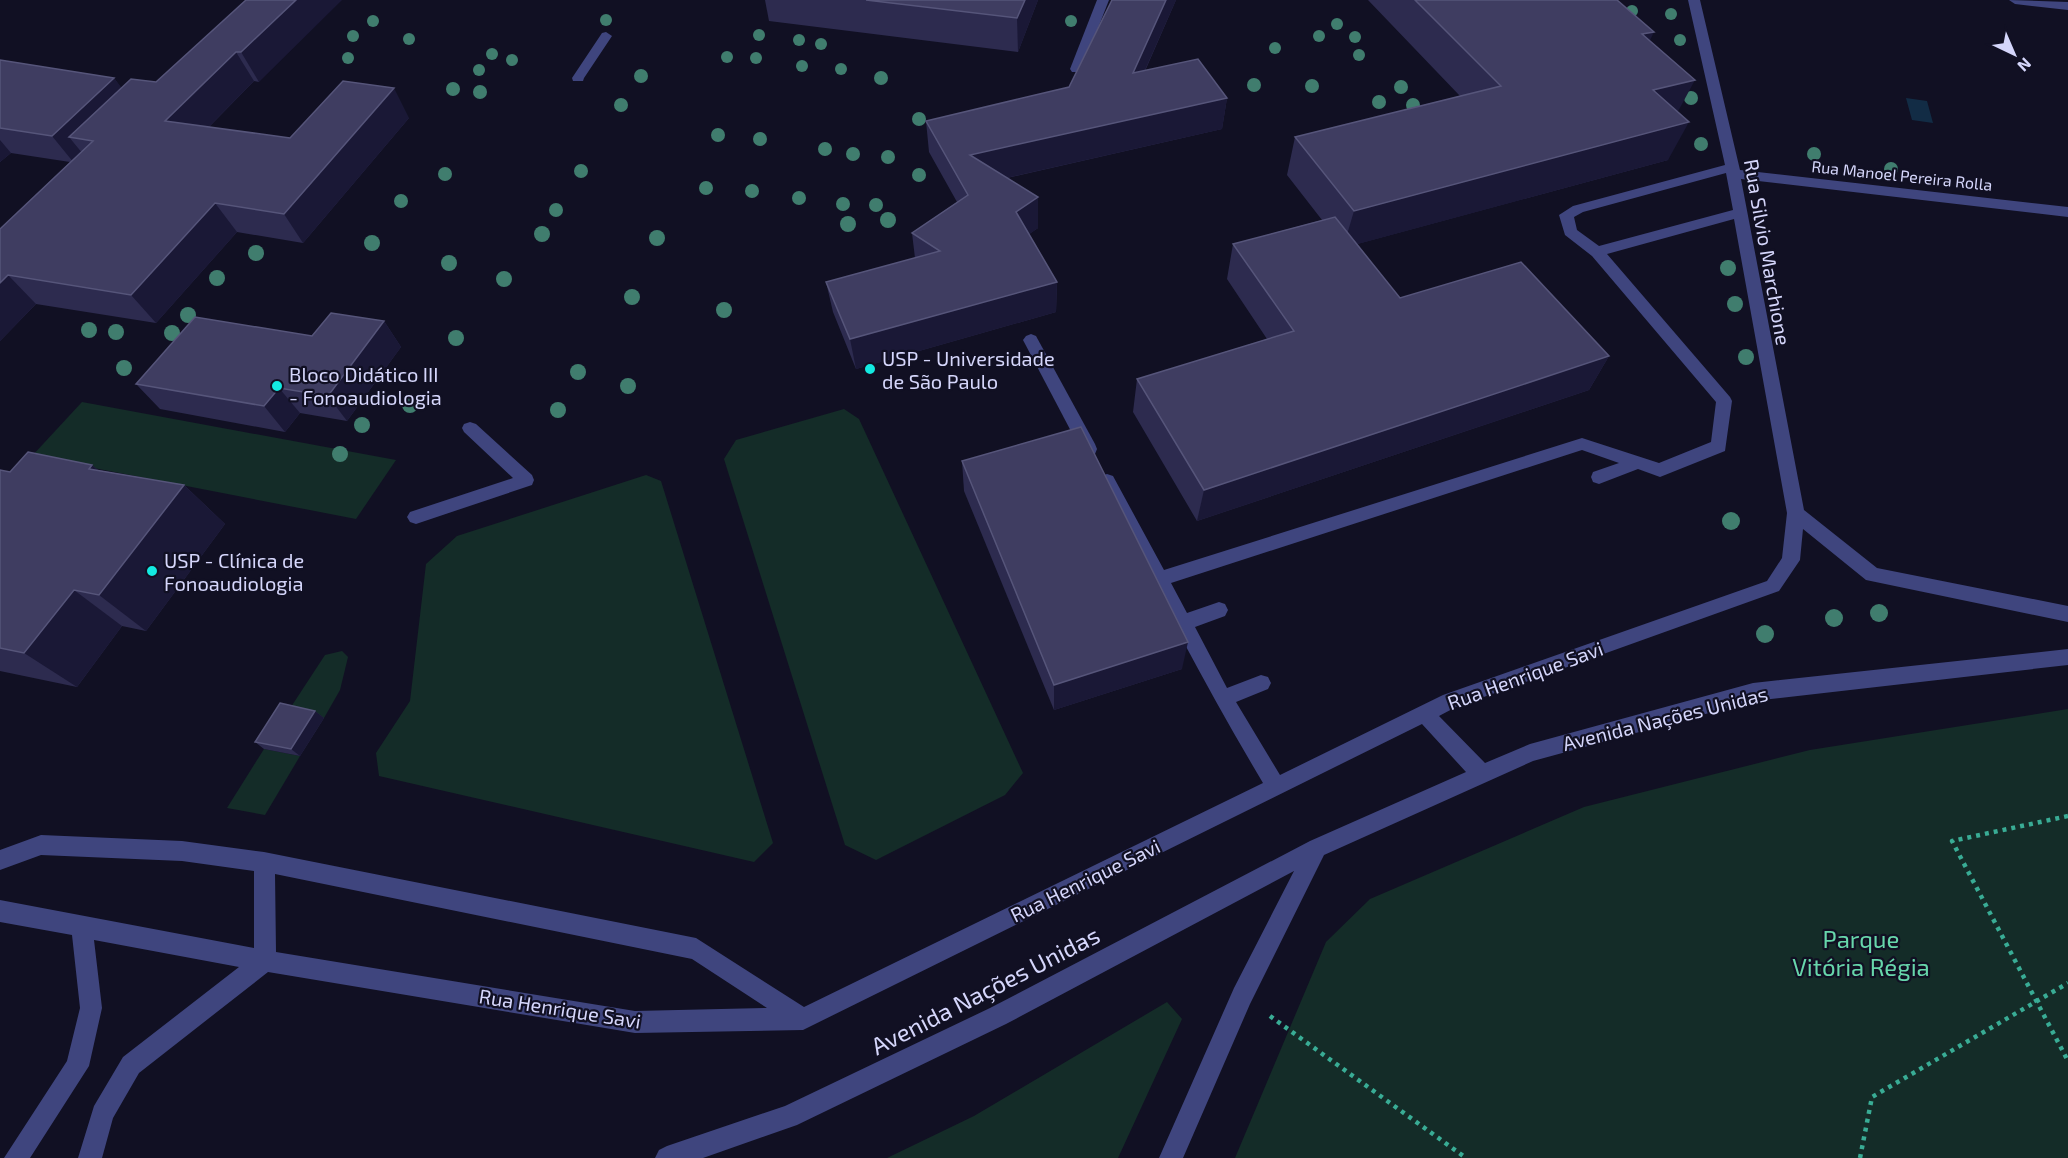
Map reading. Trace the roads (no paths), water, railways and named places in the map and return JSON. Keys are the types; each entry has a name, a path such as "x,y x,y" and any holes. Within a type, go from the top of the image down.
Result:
{"street":[{"path":"1076,69 1103,0"},
{"name":"Rua Silvio Marchione","path":"1694,0 1732,170 1796,513"},
{"path":"2015,0 2068,6"},
{"path":"578,78 606,36"},
{"path":"1159,579 1582,444 1660,470 1719,446 1724,401 1597,252 1570,232 1566,215 1578,209 1732,170"},
{"name":"Rua Manoel Pereira Rolla","path":"1732,170 2068,212"},
{"path":"1597,252 1739,213"},
{"path":"1031,340 1223,698 1276,787"},
{"path":"416,517 526,480 470,428"},
{"path":"1599,477 1639,462"},
{"path":"1796,513 1872,575 2068,614"},
{"name":"Rua Henrique Savi","path":"0,911 265,961 635,1022 803,1019 1450,701 1773,586 1791,560 1796,513"},
{"path":"1183,623 1219,610"},
{"name":"Avenida Nações Unidas","path":"667,1158 789,1117 998,1016 1317,848 1530,753 1754,692 2068,657"},
{"path":"1223,698 1261,683"},
{"path":"1425,714 1482,774"},
{"path":"0,860 41,845 182,851 264,862 696,950 803,1019"},
{"path":"1171,1158 1242,996 1317,848"},
{"path":"90,1158 102,1114 130,1065 265,961 264,862"},
{"path":"16,1158 77,1066 91,1008 82,927"}],"water":[{"path":"1906,98 1927,101 1933,123 1912,120"}],"place":[{"name":"USP - Universidade de São Paulo","path":"870,369"},
{"name":"Bloco Didático III - Fonoaudiologia","path":"277,386"},
{"name":"USP - Clínica de Fonoaudiologia","path":"152,571"}],"park label":[{"name":"Parque Vitória Régia","path":"1861,952"}]}
